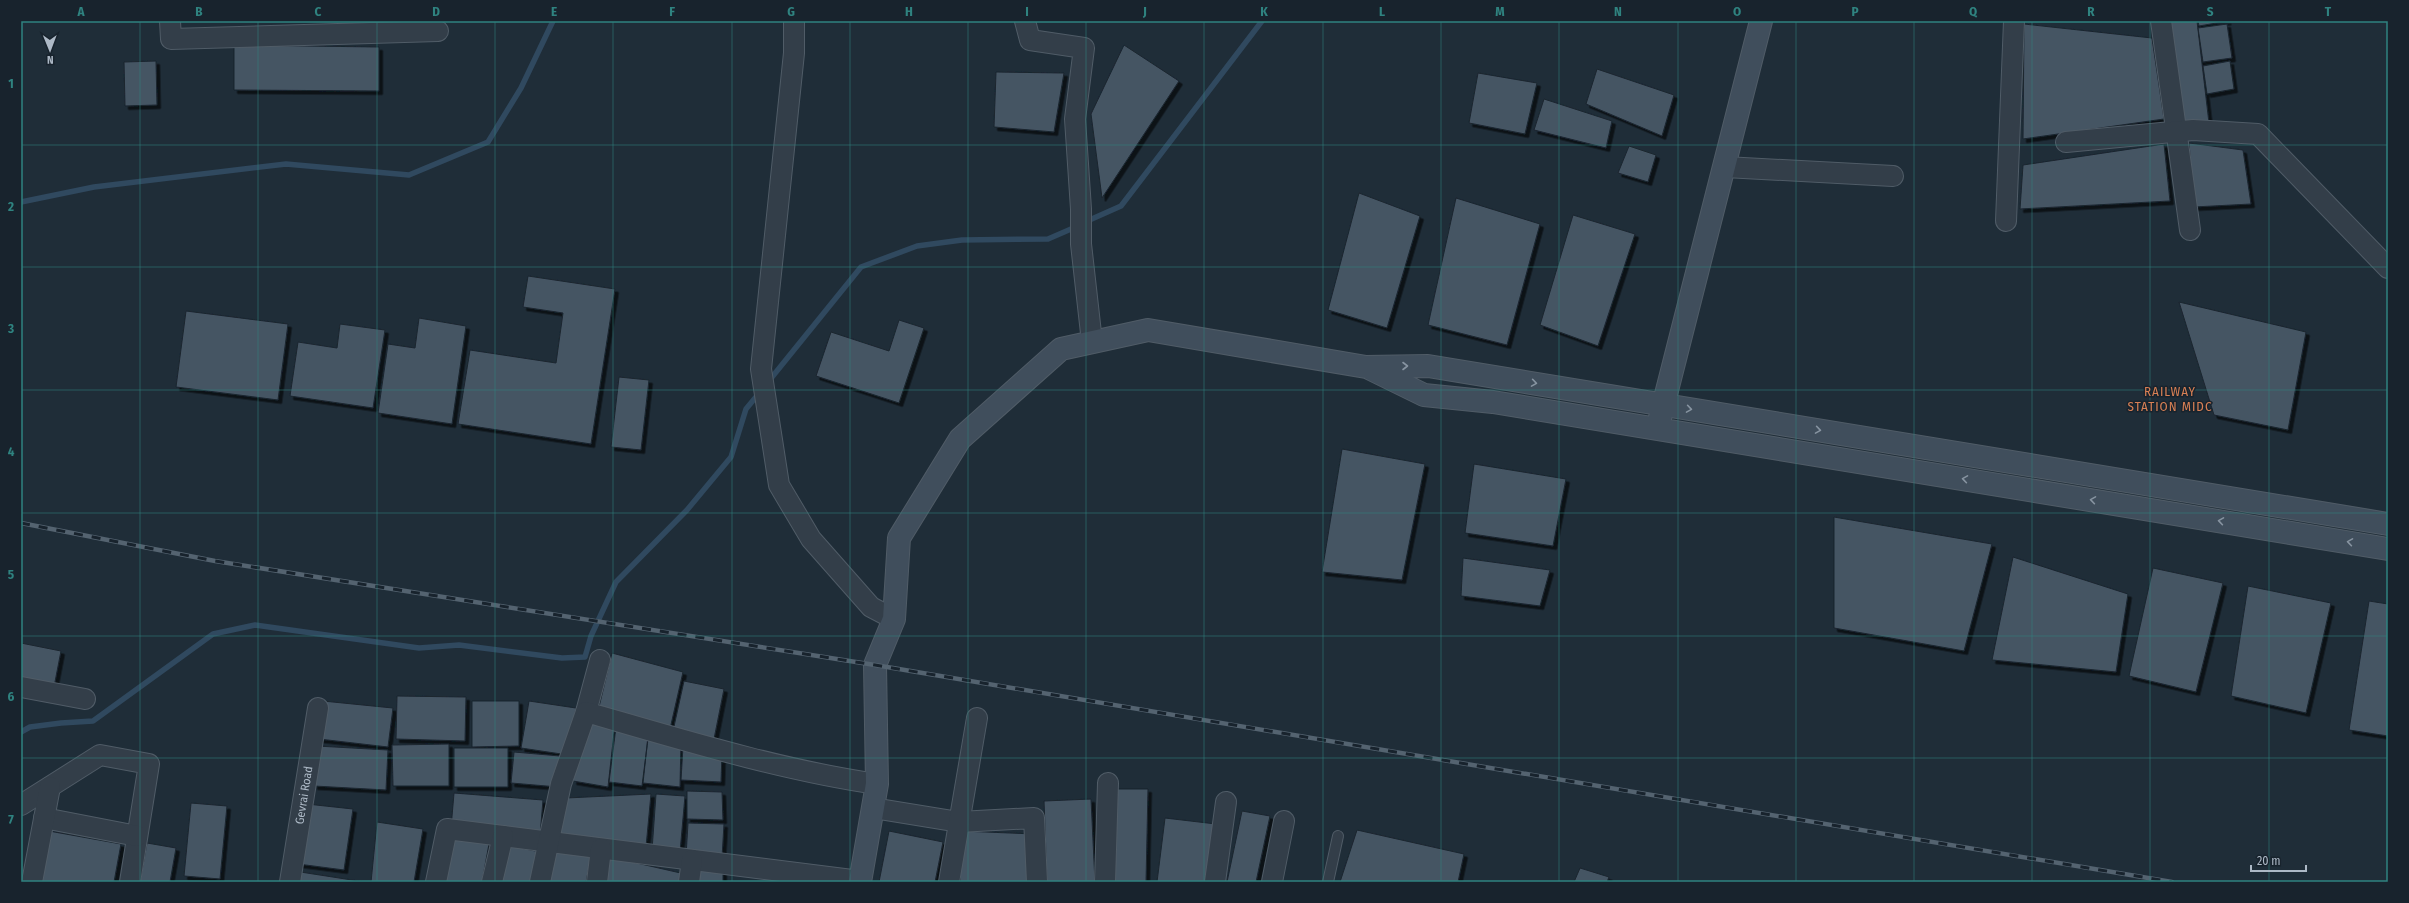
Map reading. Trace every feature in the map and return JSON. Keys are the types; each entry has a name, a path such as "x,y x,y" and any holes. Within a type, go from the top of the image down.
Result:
{"street":[{"path":"170,21 171,39 298,28 438,31"},
{"path":"794,21 794,53 762,369 779,485 812,539 871,607 894,619"},
{"path":"1025,21 1030,40 1084,48 1075,119 1081,209 1081,244 1092,342"},
{"path":"1658,429 1761,21"},
{"path":"2006,222 2014,21"},
{"path":"2156,21 2176,132 2190,230"},
{"path":"2066,142 2194,130 2258,134 2388,268"},
{"path":"1725,167 1893,176"},
{"path":"436,882 447,829 692,860 736,874 860,881 877,784 875,665 894,619 899,538 960,439 1061,349 1148,330 1366,367 1428,366 2388,524"},
{"path":"1366,367 1424,395 1493,402 2388,549"},
{"path":"540,882 561,784 586,712 600,660"},
{"path":"21,687 84,699"},
{"name":"Gevrai Road","path":"290,882 318,708"},
{"path":"586,712 756,758 846,779 877,784"},
{"path":"949,882 977,718"},
{"path":"21,805 100,756 149,764 130,882"},
{"path":"1105,882 1108,783"},
{"path":"32,882 50,787"},
{"path":"1214,882 1226,802"},
{"path":"873,808 959,822 1034,818 1038,882"},
{"path":"44,818 137,836"},
{"path":"1272,882 1284,821"},
{"path":"492,882 504,836"},
{"path":"597,882 601,849"},
{"path":"689,882 692,860"}],"lane":[{"path":"1328,882 1338,836"}],"building":[{"path":"2170,21 2197,21 2209,123 2184,123"},
{"path":"2198,21 2228,21 2199,26"},
{"path":"2024,24 2152,38 2164,119 2023,139"},
{"path":"2227,24 2232,58 2203,62 2198,28"},
{"path":"234,45 379,47 379,91 234,90"},
{"path":"1124,45 1179,81 1102,198 1091,114"},
{"path":"156,61 157,105 125,106 124,62"},
{"path":"2230,61 2234,89 2207,94 2203,66"},
{"path":"1597,69 1674,95 1662,136 1586,104"},
{"path":"996,72 1064,73 1054,132 994,127"},
{"path":"1478,73 1537,83 1525,134 1469,123"},
{"path":"1544,99 1612,121 1606,148 1534,130"},
{"path":"2189,143 2243,150 2251,204 2194,207"},
{"path":"2164,144 2170,201 2020,209 2023,165"},
{"path":"1629,146 1656,155 1648,182 1618,173"},
{"path":"1359,193 1420,216 1387,328 1328,310"},
{"path":"1456,198 1540,224 1507,345 1428,325"},
{"path":"1573,215 1635,234 1598,346 1540,325"},
{"path":"528,276 615,289 591,444 458,424 470,350 556,363 563,313 523,307"},
{"path":"2179,302 2306,332 2288,430 2214,415"},
{"path":"186,311 288,324 278,400 176,387"},
{"path":"419,318 466,326 452,424 378,413 388,344 415,348"},
{"path":"899,320 924,328 899,403 816,376 831,332 889,351"},
{"path":"340,324 385,330 373,408 290,396 298,342 337,348"},
{"path":"619,377 649,380 641,450 611,447"},
{"path":"1342,449 1425,464 1402,580 1322,572"},
{"path":"1474,464 1566,479 1553,546 1465,533"},
{"path":"1834,517 1992,544 1964,651 1834,628"},
{"path":"2013,557 2128,594 2116,672 1992,660"},
{"path":"1463,558 1550,570 1540,606 1461,596"},
{"path":"2153,568 2223,583 2196,692 2129,676"},
{"path":"2248,586 2331,603 2306,713 2231,696"},
{"path":"2369,601 2388,604 2388,736 2349,730"},
{"path":"21,643 61,651 54,687 21,681"},
{"path":"612,653 683,672 670,729 598,711"},
{"path":"684,681 724,689 714,739 673,731"},
{"path":"397,696 466,697 465,741 396,739"},
{"path":"323,701 393,708 388,747 319,739"},
{"path":"472,701 519,701 519,746 472,747"},
{"path":"529,701 576,708 568,755 521,748"},
{"path":"586,716 615,724 608,787 573,781"},
{"path":"616,727 649,731 642,786 609,782"},
{"path":"648,736 681,741 680,787 643,783"},
{"path":"449,744 449,786 393,786 392,745"},
{"path":"317,746 388,750 386,790 314,786"},
{"path":"683,746 722,753 721,782 681,780"},
{"path":"454,748 508,748 508,787 454,787"},
{"path":"514,752 560,756 558,787 511,783"},
{"path":"1117,789 1148,789 1146,882 1115,882"},
{"path":"687,791 722,792 723,820 687,819"},
{"path":"454,793 543,800 540,836 451,828"},
{"path":"651,794 646,847 555,838 566,798"},
{"path":"656,794 685,796 680,852 652,850"},
{"path":"1091,799 1095,882 1047,882 1044,801"},
{"path":"191,803 227,806 220,879 184,876"},
{"path":"307,804 353,809 344,870 298,864"},
{"path":"1242,811 1270,816 1256,882 1227,882"},
{"path":"1165,818 1216,824 1209,882 1157,882"},
{"path":"377,822 423,829 414,882 371,882"},
{"path":"688,823 724,824 722,858 686,856"},
{"path":"1357,830 1464,854 1458,882 1340,882"},
{"path":"49,831 121,844 114,882 40,882"},
{"path":"889,831 943,842 935,882 879,882"},
{"path":"962,831 1034,834 1032,882 960,882"},
{"path":"448,836 489,844 482,882 439,882"},
{"path":"147,843 176,848 170,882 140,882"},
{"path":"504,845 541,852 535,882 496,882"},
{"path":"550,850 591,857 586,882 545,882"},
{"path":"606,856 685,874 683,882 602,882"},
{"path":"695,868 723,872 723,882 693,882"},
{"path":"1580,868 1609,877 1607,882 1574,882"},
{"path":"294,871 365,882 293,882"}],"waterway":[{"path":"21,202 94,187 286,164 409,175 488,142 521,88 553,21"},
{"path":"1085,222 1121,206 1262,21"},
{"path":"768,382 861,267 917,246 962,240 1048,239 1078,226"},
{"path":"21,732 30,727 93,721 213,634 255,625 419,648 459,645 562,658 585,657 591,636 616,582 687,510 731,457 746,409 760,392"}],"railway":[{"path":"21,523 215,561 875,665 2172,882"}],"district":[{"name":"RAILWAY STATION MIDC","path":"2170,398"}]}
